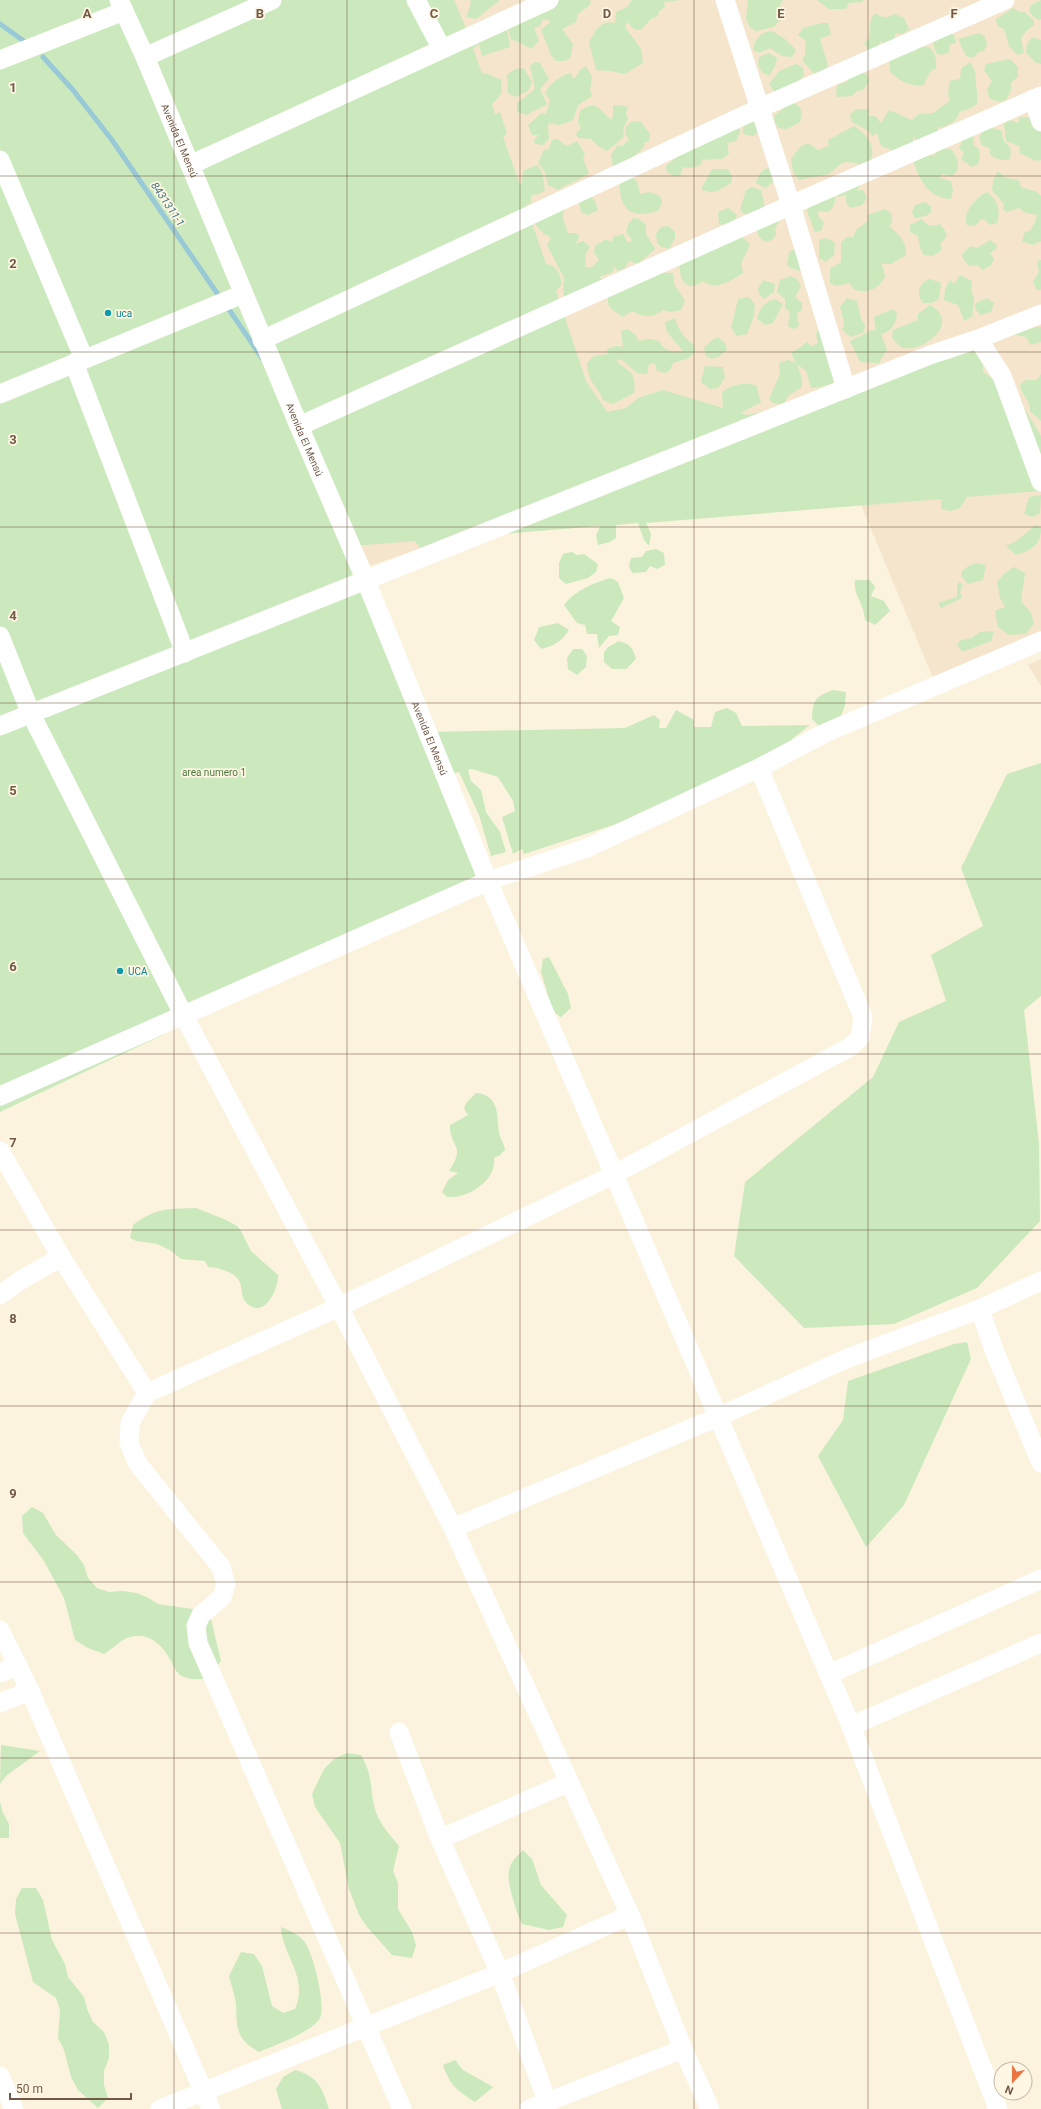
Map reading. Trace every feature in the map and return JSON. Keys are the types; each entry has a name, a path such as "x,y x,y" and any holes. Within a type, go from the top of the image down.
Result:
{"street":[{"path":"145,57 272,0"},
{"path":"416,0 442,49"},
{"path":"190,165 549,0"},
{"path":"725,0 791,205 846,389"},
{"path":"262,340 760,108 1005,0"},
{"path":"0,60 121,6"},
{"name":"Avenida El Mensú","path":"121,6 145,57 262,340 366,581 488,881 851,1726 998,2109"},
{"path":"299,426 791,205 1037,98 1041,122"},
{"path":"0,160 79,361 185,653"},
{"path":"0,394 244,294"},
{"path":"0,726 930,355 978,340 1041,314"},
{"path":"978,340 1002,376 1041,482"},
{"path":"0,636 31,714 184,1016 339,1307 453,1528 630,1915 683,2049 710,2109"},
{"path":"0,1096 488,881 587,848 759,768 825,733 1041,641"},
{"path":"402,2109 198,1643 196,1626 201,1615 222,1597 226,1585 221,1567 138,1464 129,1443 130,1423 147,1393 339,1307 614,1174 850,1047 860,1038 863,1017 759,768"},
{"path":"0,1151 61,1257 147,1393"},
{"path":"0,1295 21,1280 61,1257"},
{"path":"453,1528 718,1417 848,1358 980,1310 1041,1281"},
{"path":"980,1310 994,1350 1041,1463"},
{"path":"829,1674 1041,1580"},
{"path":"0,1630 30,1691 211,2109"},
{"path":"851,1726 1041,1643"},
{"path":"0,1673 18,1665"},
{"path":"0,1703 30,1691"},
{"path":"399,1732 440,1839 500,1973 547,2101"},
{"path":"440,1839 569,1782"},
{"path":"160,2109 366,2025 500,1973 630,1915"},
{"path":"529,2109 683,2049"},
{"path":"0,2076 14,2109"}],"shaded area":[{"path":"296,0 1041,0 1041,631 933,678 822,411 369,566 156,59"},
{"path":"1041,659 1041,686 1028,665"}],"green space":[{"name":"area numero 1","path":"0,0 454,0 468,33 476,41 478,46 473,48 482,74 486,73 501,80 502,93 492,104 495,114 500,112 507,134 503,137 520,185 522,183 523,171 537,165 542,172 545,190 539,194 531,195 531,203 526,205 546,264 552,265 559,273 562,284 556,291 586,381 607,412 626,408 638,398 663,390 723,408 722,392 730,387 746,384 756,385 761,402 741,413 746,415 776,410 941,357 950,359 957,350 978,350 983,364 983,372 1015,393 1041,436 1041,491 967,497 960,508 950,511 941,509 941,499 646,523 651,534 649,546 644,540 638,523 616,525 616,538 610,542 598,545 596,536 600,526 441,539 438,544 422,550 415,541 352,546 428,732 625,728 654,715 660,720 659,728 666,728 676,710 694,720 694,727 711,727 715,712 727,708 736,713 742,726 810,725 792,739 792,746 650,813 524,854 522,849 513,854 502,817 515,811 513,801 498,777 472,769 468,770 471,781 481,790 486,812 500,832 506,852 491,856 479,815 459,772 445,775 488,881 0,1112"},
{"path":"470,0 500,0 476,19 466,17 471,3"},
{"path":"559,0 590,0 591,4 578,14 576,22 562,29 573,44 570,58 565,61 556,61 551,55 541,30 551,21 543,19 540,26 534,28 539,40 532,49 511,39 508,28"},
{"path":"632,0 680,0 664,1 665,7 659,11 658,16 651,19 641,30 634,29 627,22 625,27 641,49 643,63 625,74 596,70 589,42 596,30 602,24 610,22 615,23 616,12 627,7"},
{"path":"748,0 783,0 780,5 782,18 774,27 756,31 750,28 746,19"},
{"path":"817,0 863,0 863,2 849,3 846,9 829,9"},
{"path":"1041,0 1040,20 1035,18 1029,11 1031,5"},
{"path":"1013,8 1022,13 1023,11 1034,20 1034,25 1025,32 1021,39 1024,53 1017,55 1009,46 1004,29 999,27 995,20"},
{"path":"876,13 883,17 895,14 904,18 909,29 903,34 895,34 894,42 888,47 881,41 876,49 869,50 864,43 869,39 871,18"},
{"path":"828,23 831,34 820,39 828,66 824,73 814,74 802,60 805,55 806,41 798,35 803,28"},
{"path":"507,28 510,47 482,56 477,39"},
{"path":"772,31 785,39 796,50 792,57 782,56 770,48 759,53 753,50 755,42 761,35"},
{"path":"947,32 954,35 956,43 949,45 950,52 941,55 936,53 933,44 939,35"},
{"path":"979,33 985,37 987,45 984,51 979,52 973,58 966,56 958,39"},
{"path":"1032,37 1041,40 1041,64 1035,62 1026,52 1027,44"},
{"path":"918,46 929,47 935,56 936,62 936,68 930,72 923,86 905,82 890,72 889,58 904,48 912,53"},
{"path":"769,53 777,58 775,66 769,76 762,72 758,65 759,57"},
{"path":"1010,59 1018,67 1018,77 1011,82 1011,90 1006,100 1000,102 990,99 987,90 992,81 984,70 986,64"},
{"path":"535,62 540,63 549,79 540,89 547,104 527,115 517,112 517,103 535,89 530,66"},
{"path":"970,62 975,73 977,104 969,109 959,112 955,121 940,128 938,126 938,133 917,142 914,136 912,144 895,151 881,146 877,133 872,136 867,130 852,122 850,115 856,109 870,110 867,116 875,116 881,123 889,110 912,120 919,114 933,113 950,101 948,93 950,81 960,79 961,69"},
{"path":"796,64 803,68 804,75 794,87 777,96 769,84 779,71"},
{"path":"586,66 592,77 590,91 592,96 578,105 573,120 560,125 549,123 549,139 543,145 535,144 534,140 539,135 532,135 528,125 542,113 546,114 550,100 545,93 547,89 562,76 570,73 574,79 581,69"},
{"path":"524,68 532,82 528,91 515,97 508,93 507,75 515,69"},
{"path":"849,73 866,73 869,82 863,90 857,91 852,96 837,97 836,89 839,84 847,82"},
{"path":"792,102 801,110 800,122 787,129 778,128 774,120 775,115"},
{"path":"619,105 628,107 626,113 628,119 624,126 623,138 607,151 598,146 591,139 578,138 576,134 581,128 578,122 580,111 590,106 598,107 611,120 613,115 613,106"},
{"path":"1020,117 1035,118 1041,122 1041,160 1036,161 1020,153 1019,146 1006,141 1004,124 1010,120 1018,123"},
{"path":"757,120 758,133 752,136 743,134 743,128 747,122"},
{"path":"640,121 650,134 649,141 644,143 644,147 622,167 613,166 611,155 617,146 623,146 629,139 625,135 626,127 631,122"},
{"path":"733,125 741,130 736,141 727,143 729,153 722,159 702,159 702,164 700,165 691,168 683,167 680,176 673,176 667,172 666,166 681,153"},
{"path":"854,126 864,134 871,144 872,156 866,168 856,163 845,162 829,174 799,180 793,172 791,159 800,147 808,143 818,150 829,146 828,140"},
{"path":"989,127 1002,131 1003,140 1011,149 1010,159 1002,160 995,158 990,154 990,149 982,145 979,138 983,131"},
{"path":"973,136 974,146 979,149 980,156 978,164 972,167 961,159 964,152 959,148 964,137"},
{"path":"557,139 567,146 577,141 585,154 583,159 589,173 558,190 548,185 545,172 538,163 544,149 548,150 552,140"},
{"path":"943,148 951,149 956,156 958,163 957,170 952,176 942,174 940,178 951,181 953,190 951,199 943,198 931,192 926,187 922,182 913,161 926,152 934,156 937,151"},
{"path":"772,167 777,179 765,188 756,183 761,172"},
{"path":"712,169 728,169 732,176 732,182 720,190 713,192 701,189"},
{"path":"998,171 1006,178 1019,180 1021,187 1037,192 1041,196 1041,241 1033,245 1022,241 1025,232 1030,231 1037,215 1026,213 1019,208 1007,212 1003,210 1004,204 992,190 993,181"},
{"path":"628,174 637,181 640,194 649,192 660,196 662,203 658,211 642,214 630,211 626,208 620,193 620,182"},
{"path":"860,185 857,190 863,190 867,198 862,205 850,208 846,202 846,195 838,197 834,191"},
{"path":"752,187 761,190 765,208 753,217 744,214 740,210 746,190"},
{"path":"986,192 996,201 998,205 999,214 997,223 990,225 985,220 981,219 975,226 967,225 966,215 968,211 974,202"},
{"path":"825,193 836,198 832,209 828,212 821,211 817,213 824,222 821,231 815,232 807,211 809,204"},
{"path":"590,196 595,201 598,210 588,215 581,212 578,199"},
{"path":"545,198 565,209 562,216 568,233 575,233 580,236 575,244 583,241 590,247 586,253 585,267 592,267 599,260 594,252 595,246 606,239 612,242 613,237 623,234 628,243 632,240 626,232 628,225 633,218 639,219 646,225 646,234 655,249 638,264 629,261 625,268 618,271 614,266 613,272 599,277 604,281 606,293 596,302 587,304 564,297 564,278 547,245 551,238 539,229 534,220 535,207"},
{"path":"924,202 931,206 931,212 926,216 915,218 912,213 915,205"},
{"path":"728,208 737,215 735,220 725,225 719,224 718,212"},
{"path":"885,209 892,214 892,223 889,226 904,242 906,255 891,264 882,264 885,277 879,285 872,290 858,291 853,289 850,283 836,286 830,283 830,269 841,262 841,242 848,236 853,238 856,230 867,222 868,215"},
{"path":"922,219 930,226 940,224 947,234 944,240 940,243 942,250 933,256 924,255 920,248 918,236 910,232 910,225"},
{"path":"780,220 775,228 776,235 772,240 765,242 758,236 758,226"},
{"path":"668,226 675,232 675,238 669,249 661,247 657,243 656,234 661,227"},
{"path":"740,235 750,244 741,264 743,273 728,282 718,285 708,284 703,281 692,286 687,285 684,282 680,273 680,261 704,249 718,249 721,243"},
{"path":"827,238 835,243 834,255 826,262 819,258 819,240"},
{"path":"990,240 997,245 996,249 990,253 994,259 990,266 982,270 978,265 970,266 965,262 962,255 970,246 977,248"},
{"path":"795,249 805,267 799,271 787,266 789,252"},
{"path":"1041,260 1041,290 1037,290 1033,282 1039,272 1037,261"},
{"path":"651,272 673,273 674,284 685,301 681,310 671,312 663,310 652,316 640,315 632,311 623,317 611,309 608,303 610,289"},
{"path":"960,275 972,281 971,289 974,300 972,311 973,316 964,321 958,305 944,300 945,289 950,280 954,284"},
{"path":"790,276 797,279 801,286 795,297 802,303 802,310 797,313 799,326 794,329 788,326 790,312 785,308 785,299 777,292 780,280"},
{"path":"930,279 941,283 939,299 932,303 923,303 919,296 919,289 923,283"},
{"path":"763,280 775,284 774,292 764,299 759,294 758,289"},
{"path":"749,297 755,304 754,316 747,334 737,336 731,328 738,299"},
{"path":"847,298 857,301 861,319 865,325 864,332 851,337 842,330 844,323 840,307"},
{"path":"987,298 994,303 991,312 981,315 975,309 976,303"},
{"path":"775,299 783,304 773,323 766,325 757,319 759,312 763,306"},
{"path":"930,305 941,316 942,323 940,329 924,344 914,348 902,348 892,338 893,330 918,320 918,314"},
{"path":"893,309 897,313 896,320 891,329 881,334 887,350 879,363 860,362 850,341 872,330 876,331 874,317"},
{"path":"675,318 682,333 687,340 694,345 695,352 689,358 673,363 670,370 665,373 657,371 655,363 649,364 647,374 637,373 622,360 615,359 633,375 635,385 634,393 613,404 603,400 590,379 587,363 594,356 608,354 607,349 616,346 623,347 621,331 627,329 636,335 638,341 650,339 659,341 666,349 683,351 667,332 665,322"},
{"path":"821,325 846,371 831,384 823,387 811,388 806,371 797,364 802,379 802,387 788,396 783,405 773,403 769,399 780,374 779,363 788,360 796,363 791,353 807,342 812,346 818,343 816,334"},
{"path":"1041,327 1041,342 1031,345 1026,337 1012,334"},
{"path":"718,337 725,343 727,350 717,358 709,358 706,356 704,348 712,340"},
{"path":"705,366 723,367 725,378 718,388 710,389 701,382"},
{"path":"1041,374 1041,421 1030,411 1029,404 1020,388 1020,384 1026,380 1037,380"},
{"path":"1041,495 1040,513 1033,517 1024,514 1029,497"},
{"path":"1036,525 1041,528 1041,534 1037,543 1031,549 1016,555 1006,546 1016,541"},
{"path":"656,549 664,553 665,565 657,569 650,566 646,572 632,573 629,566 631,558 642,557 646,551"},
{"path":"572,552 577,555 584,554 598,564 596,572 588,578 566,584 559,578 559,563 563,554"},
{"path":"975,563 986,565 983,580 968,584 962,577 961,572"},
{"path":"1014,567 1025,573 1021,601 1031,613 1034,623 1026,634 1009,635 998,627 995,611 1005,607 1000,598 997,582 1005,573"},
{"path":"611,578 618,582 624,598 611,621 620,627 618,635 609,636 599,648 597,634 587,634 585,625 577,623 564,605 579,591"},
{"path":"855,580 870,580 875,587 871,596 884,601 890,611 875,625 865,620 863,608 857,595"},
{"path":"959,582 963,584 960,592 962,598 941,608 938,603 957,597 957,586"},
{"path":"558,623 569,630 564,637 557,642 541,649 534,640 539,627"},
{"path":"994,631 991,641 962,652 957,644 961,640 972,638 980,632"},
{"path":"619,641 630,647 634,652 636,659 626,669 612,669 604,662 604,652 608,647"},
{"path":"573,649 582,649 587,656 586,667 577,675 568,669 567,658"},
{"path":"833,690 846,692 845,705 841,716 819,726 812,719 814,703 819,697"},
{"path":"1041,763 1041,996 1024,1010 1039,1144 1040,1221 977,1288 894,1324 804,1328 734,1256 745,1182 873,1077 899,1022 946,1001 931,955 983,926 961,868 1007,774"},
{"path":"549,957 568,994 571,1008 561,1017 553,1012 541,972 543,959"},
{"path":"476,1093 489,1097 493,1101 497,1112 500,1134 505,1150 494,1158 494,1166 491,1174 479,1187 463,1195 447,1197 442,1192 448,1180 458,1173 449,1171 457,1156 456,1146 450,1132 450,1125 468,1115 464,1109 466,1103"},
{"path":"196,1208 237,1226 251,1251 278,1275 274,1293 266,1304 255,1308 249,1305 243,1297 238,1279 226,1271 208,1267 205,1261 181,1259 170,1250 157,1244 136,1241 130,1238 133,1225 149,1215 163,1210"},
{"path":"967,1342 971,1359 904,1505 866,1547 818,1456 843,1420 848,1381 954,1344"},
{"path":"32,1507 43,1513 56,1535 77,1555 84,1565 88,1578 97,1588 109,1592 123,1591 136,1593 147,1597 158,1604 199,1610 211,1619 221,1661 206,1679 188,1678 179,1674 163,1649 147,1637 134,1636 127,1638 104,1654 88,1648 75,1640 64,1598 44,1561 23,1533 22,1516"},
{"path":"1,1745 40,1751 6,1776 0,1784"},
{"path":"347,1753 361,1755 370,1776 373,1801 379,1819 399,1846 393,1871 398,1883 398,1909 412,1932 416,1945 412,1958 392,1955 367,1927 359,1915 349,1889 340,1843 315,1807 312,1794 324,1769 334,1759"},
{"path":"0,1802 3,1813 9,1824 9,1838 0,1838"},
{"path":"523,1850 532,1859 541,1885 567,1915 563,1927 549,1930 522,1924 512,1897 508,1875 514,1859"},
{"path":"22,1888 36,1888 43,1900 52,1940 65,1964 68,1977 84,1997 87,2009 93,2022 104,2032 109,2045 109,2058 104,2071 104,2085 108,2098 98,2108 78,2090 71,2077 64,2050 58,2038 60,2010 56,1998 33,1982 15,1914 16,1899"},
{"path":"281,1927 299,1936 308,1947 318,1978 321,2002 320,2018 310,2028 302,2033 259,2052 246,2043 239,2032 235,2001 229,1976 241,1952 254,1954 262,1966 272,2006 283,2013 295,2009 299,1986 294,1966 282,1937"},
{"path":"455,2060 463,2070 493,2087 475,2102 464,2095 452,2083 443,2065"},
{"path":"295,2070 314,2079 324,2095 329,2109 282,2109 276,2089 283,2077"}],"waterway":[{"name":"8431311-1","path":"0,24 28,44"},
{"name":"8431311-1","path":"43,57 73,90 112,140 221,299"},
{"name":"8431311-1","path":"226,305 262,358"}],"place":[{"name":"uca","path":"108,313"},
{"name":"UCA","path":"120,971"}]}
